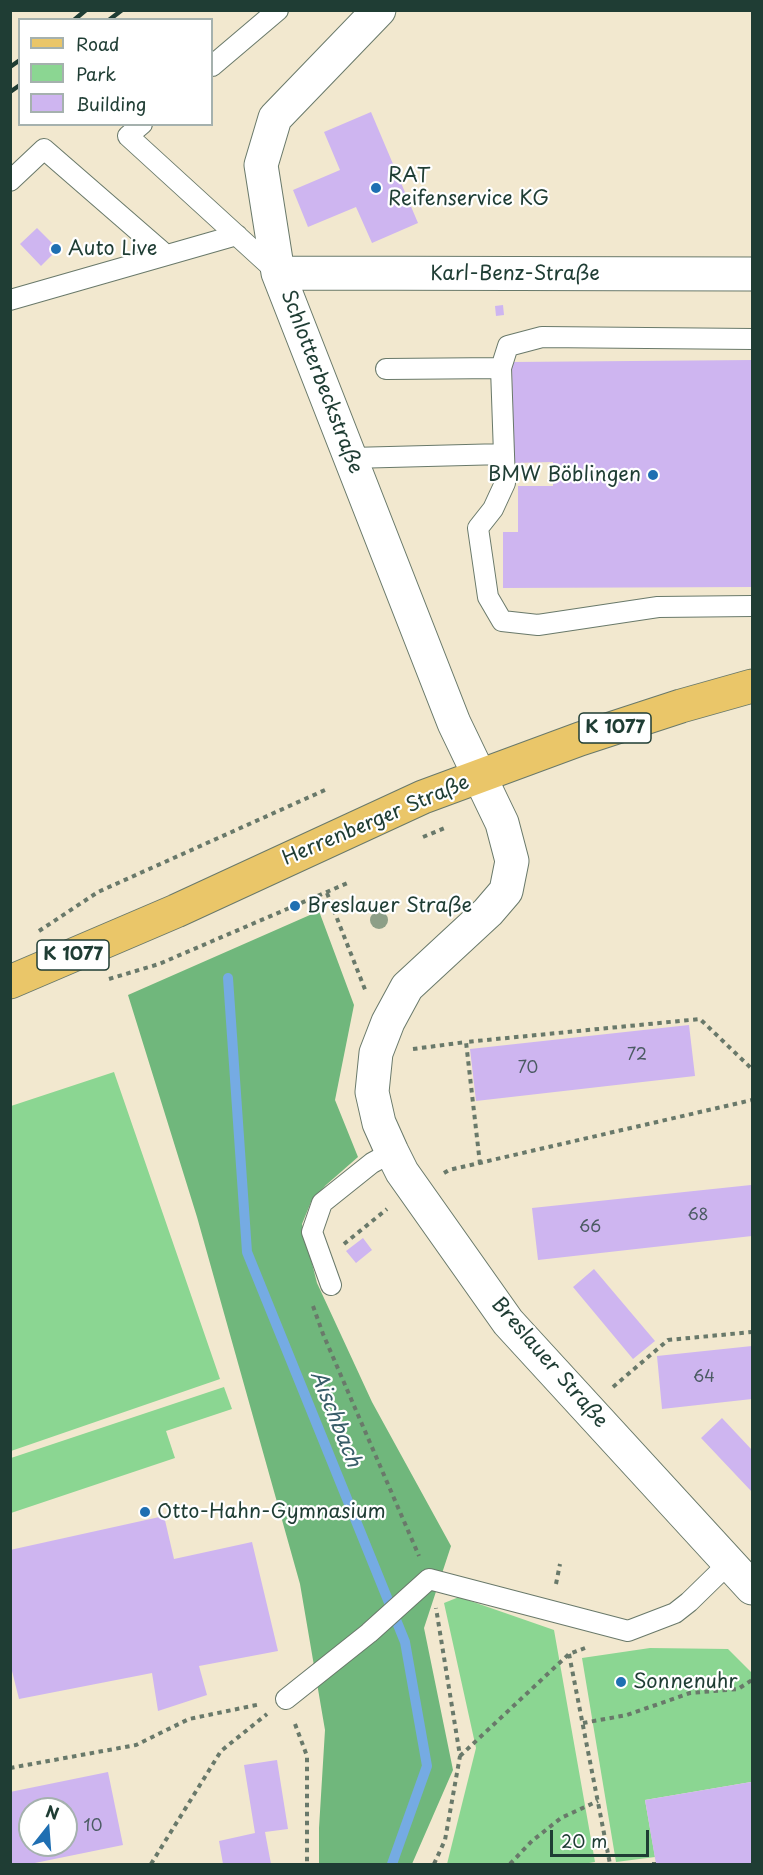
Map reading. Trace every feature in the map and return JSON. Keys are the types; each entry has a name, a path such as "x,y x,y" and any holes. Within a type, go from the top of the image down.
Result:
{"main road":[{"name":"Herrenberger Straße","path":"10,982 176,910 380,816 479,776 580,739 681,706 753,686"}],"street":[{"name":"Schlotterbeckstraße","path":"379,10 275,118 261,165 278,273 454,723 479,776"},
{"name":"Karl-Benz-Straße","path":"278,273 753,274"},
{"name":"Breslauer Straße","path":"479,776 507,838 512,861 506,891 488,912 407,987 388,1022 376,1053 372,1092 379,1123 392,1152 416,1191 507,1322 753,1588"}],"lane":[{"path":"213,65 278,10"},
{"path":"140,126 128,136 278,273"},
{"path":"10,181 44,149 166,255"},
{"path":"10,300 237,235"},
{"path":"753,339 542,337 508,346 501,368 505,483 493,509 478,528 488,597 502,621 538,625 658,607 753,606"},
{"path":"386,369 501,368"},
{"path":"351,458 504,454"},
{"path":"331,1285 312,1232 322,1203 372,1163 392,1152"},
{"path":"286,1699 369,1633 429,1579 628,1631 675,1613 730,1562"}],"path":[{"path":"30,937 98,892 325,790"},
{"path":"420,838 494,806"},
{"path":"102,981 159,964 350,882"},
{"path":"327,893 369,1001"},
{"path":"376,1053 700,1019 753,1069"},
{"path":"466,1042 480,1164"},
{"path":"434,1864 445,1840 460,1756 439,1617 429,1579 323,1334 304,1278 398,1201 449,1170 753,1100"},
{"path":"588,1409 668,1340 753,1332"},
{"path":"460,1756 569,1654 628,1631"},
{"path":"569,1654 610,1864"},
{"path":"583,1723 627,1715 690,1693 738,1689 753,1680"},
{"path":"10,1768 136,1745 189,1719 286,1699"},
{"path":"151,1864 221,1751 286,1699"},
{"path":"286,1699 307,1756 307,1864"},
{"path":"510,1864 532,1841 561,1818 598,1801"}],"green space":[{"path":"319,911 354,1005 335,1100 358,1157 326,1185 311,1202 302,1224 317,1283 372,1402 451,1546 424,1628 453,1770 412,1864 319,1864 325,1730 300,1584 197,1217 128,995"},
{"path":"114,1072 220,1379 11,1451 11,1106"},
{"path":"224,1387 232,1409 166,1431 175,1458 11,1513 11,1458"},
{"path":"459,1597 554,1630 595,1862 583,1864 447,1864 476,1748 444,1603"},
{"path":"650,1648 728,1649 752,1673 752,1788 751,1782 645,1800 655,1857 616,1862 582,1658"}],"building":[{"name":"RAT Reifenservice KG","path":"371,112 418,223 372,243 356,207 308,227 293,190 340,170 324,132"},
{"path":"37,228 58,249 41,266 20,244"},
{"path":"503,305 504,315 496,316 495,306"},
{"name":"BMW Böblingen","path":"752,360 752,587 503,588 503,532 518,532 518,486 553,486 553,462 513,463 512,362"},
{"path":"689,1025 695,1076 476,1101 470,1049"},
{"path":"751,1185 752,1236 538,1260 532,1208"},
{"path":"363,1238 372,1250 356,1263 346,1251"},
{"path":"594,1269 655,1341 633,1359 573,1287"},
{"path":"752,1346 752,1399 662,1409 657,1356"},
{"path":"722,1418 752,1450 752,1492 701,1438"},
{"path":"164,1516 174,1559 252,1542 278,1651 199,1666 207,1695 158,1711 152,1673 19,1699 10,1663 10,1550"},
{"path":"277,1760 288,1829 265,1832 271,1864 223,1864 219,1841 255,1833 244,1765"},
{"path":"108,1772 123,1845 78,1854 78,1797 18,1797 18,1857 64,1857 30,1864 10,1864 10,1792"},
{"path":"751,1782 752,1864 656,1864 645,1800"}],"waterway":[{"name":"Aischbach","path":"228,978 247,1252 405,1642 427,1766 392,1864"}],"railway":[{"path":"76,18 86,10"},
{"path":"112,18 122,10"},
{"path":"10,67 18,61"},
{"path":"10,92 18,86"}],"place":[{"name":"RAT Reifenservice KG","path":"376,188"},
{"name":"Auto Live","path":"56,249"},
{"name":"BMW Böblingen","path":"653,475"},
{"name":"Breslauer Straße","path":"295,906"},
{"name":"Otto-Hahn-Gymnasium","path":"145,1512"},
{"name":"Sonnenuhr","path":"621,1682"}]}
